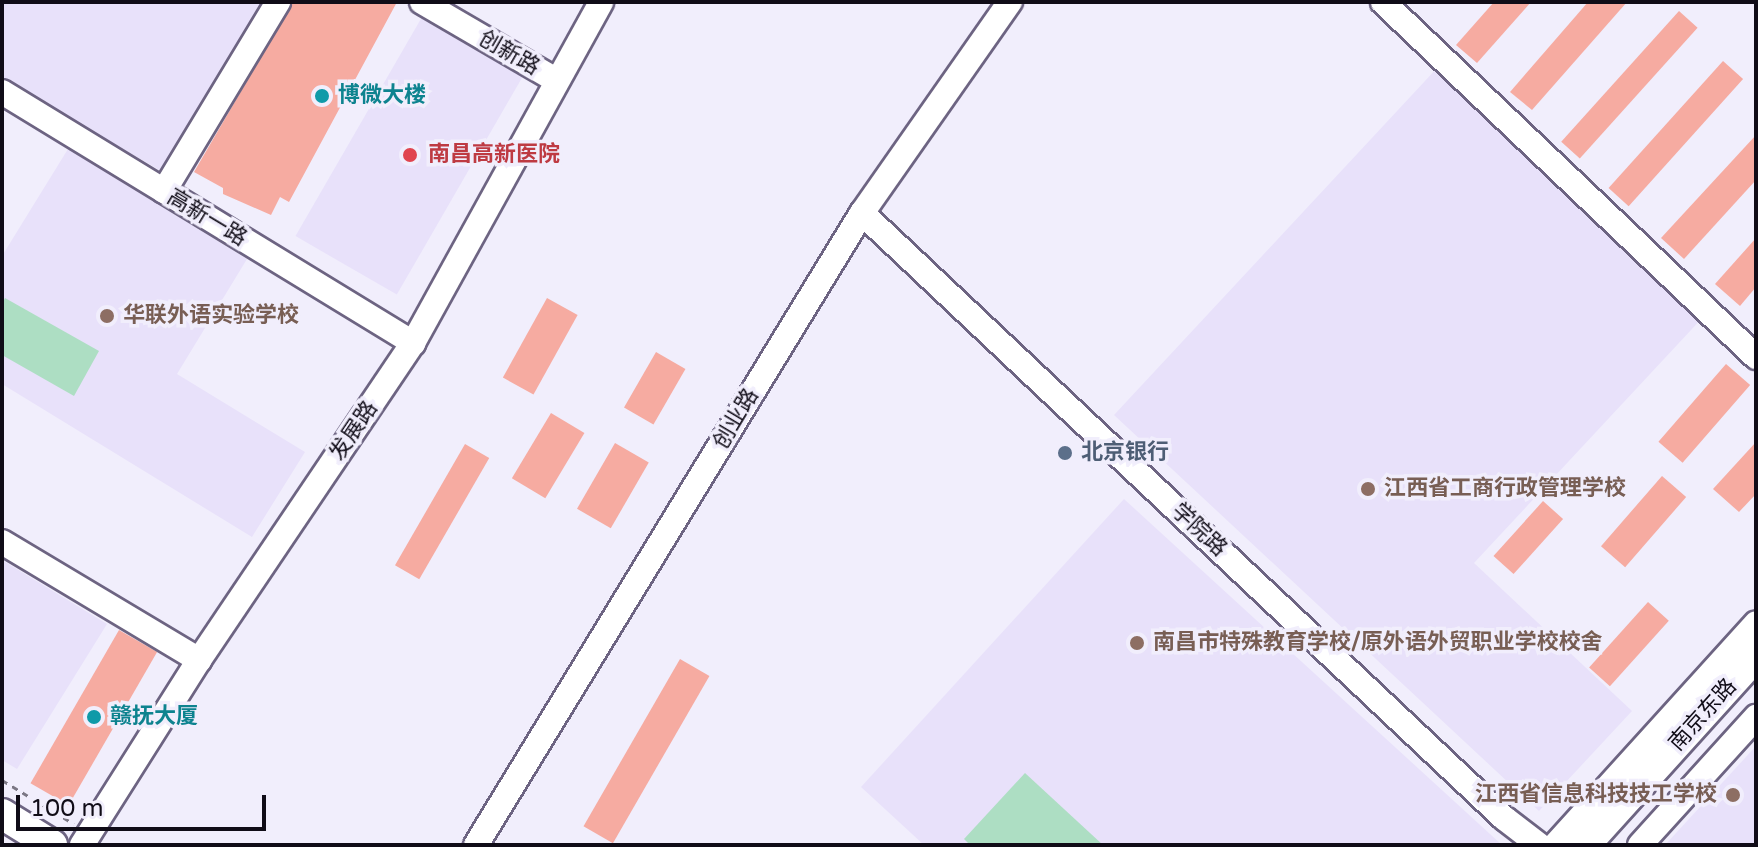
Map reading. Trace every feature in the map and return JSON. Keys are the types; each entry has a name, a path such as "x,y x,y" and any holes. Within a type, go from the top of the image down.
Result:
{"main road":[{"name":"南京东路","path":"1585,845 1756,656"},
{"name":"南京东路","path":"1610,845 1756,682"},
{"path":"2,814 52,845"}],"street":[{"path":"164,191 278,2"},
{"name":"创新路","path":"422,2 556,80"},
{"name":"发展路","path":"86,839 199,660 413,343 601,2"},
{"name":"创业路","path":"476,845 862,213 1010,2"},
{"path":"1383,2 1756,357"},
{"name":"高新一路","path":"2,92 413,343"},
{"name":"学院路","path":"862,213 1504,818 1539,845"},
{"path":"2,542 199,660"},
{"path":"1555,845 1756,623"},
{"path":"1640,845 1756,717"}],"path":[{"path":"2,780 86,839"}],"shaded area":[{"path":"2,2 265,2 163,172 2,79"},
{"name":"南昌高新医院","path":"422,17 523,76 397,295 296,236"},
{"name":"江西省工商行政管理学校","path":"1438,67 1705,315 1474,563 1632,711 1539,811 1114,415"},
{"name":"华联外语实验学校","path":"68,149 247,259 177,374 305,452 252,537 2,384 2,256"},
{"name":"南昌市特殊教育学校/原外语外贸职业学校校舍","path":"1124,499 1502,845 924,845 861,787"},
{"path":"2,560 107,624 17,769 2,760"},
{"name":"江西省信息科技技工学校","path":"1756,746 1756,845 1665,845"}],"green space":[{"path":"5,298 99,351 74,396 2,355 2,304"},
{"path":"1025,773 1103,845 970,845 964,839"}],"building":[{"name":"博微大楼","path":"293,2 397,2 289,202 280,197 271,215 223,194 223,188 194,172"},
{"path":"1494,2 1531,2 1477,63 1456,45"},
{"path":"1588,2 1627,2 1532,110 1510,92"},
{"path":"1679,11 1698,28 1580,159 1561,142"},
{"path":"1723,61 1743,79 1629,206 1609,188"},
{"path":"1756,135 1756,180 1684,259 1661,238"},
{"path":"1756,238 1756,287 1740,306 1715,284"},
{"path":"547,298 578,315 533,395 503,378"},
{"path":"656,352 685,369 653,424 624,407"},
{"path":"1726,364 1750,385 1683,463 1658,442"},
{"path":"551,413 584,433 545,498 512,478"},
{"path":"1756,442 1756,494 1739,512 1713,489"},
{"path":"615,443 649,462 611,528 577,509"},
{"path":"465,444 489,458 419,579 395,565"},
{"path":"1662,476 1686,497 1625,567 1601,546"},
{"path":"1543,501 1563,519 1514,574 1493,556"},
{"path":"1648,602 1669,621 1610,686 1589,667"},
{"name":"赣抚大厦","path":"119,630 157,652 69,805 30,783"},
{"path":"680,659 709,676 613,843 584,826"}],"place":[{"name":"博微大楼","path":"322,96"},
{"name":"南昌高新医院","path":"410,155"},
{"name":"华联外语实验学校","path":"107,316"},
{"name":"北京银行","path":"1065,453"},
{"name":"江西省工商行政管理学校","path":"1368,489"},
{"name":"南昌市特殊教育学校/原外语外贸职业学校校舍","path":"1137,643"},
{"name":"赣抚大厦","path":"94,717"},
{"name":"江西省信息科技技工学校","path":"1733,795"}]}
